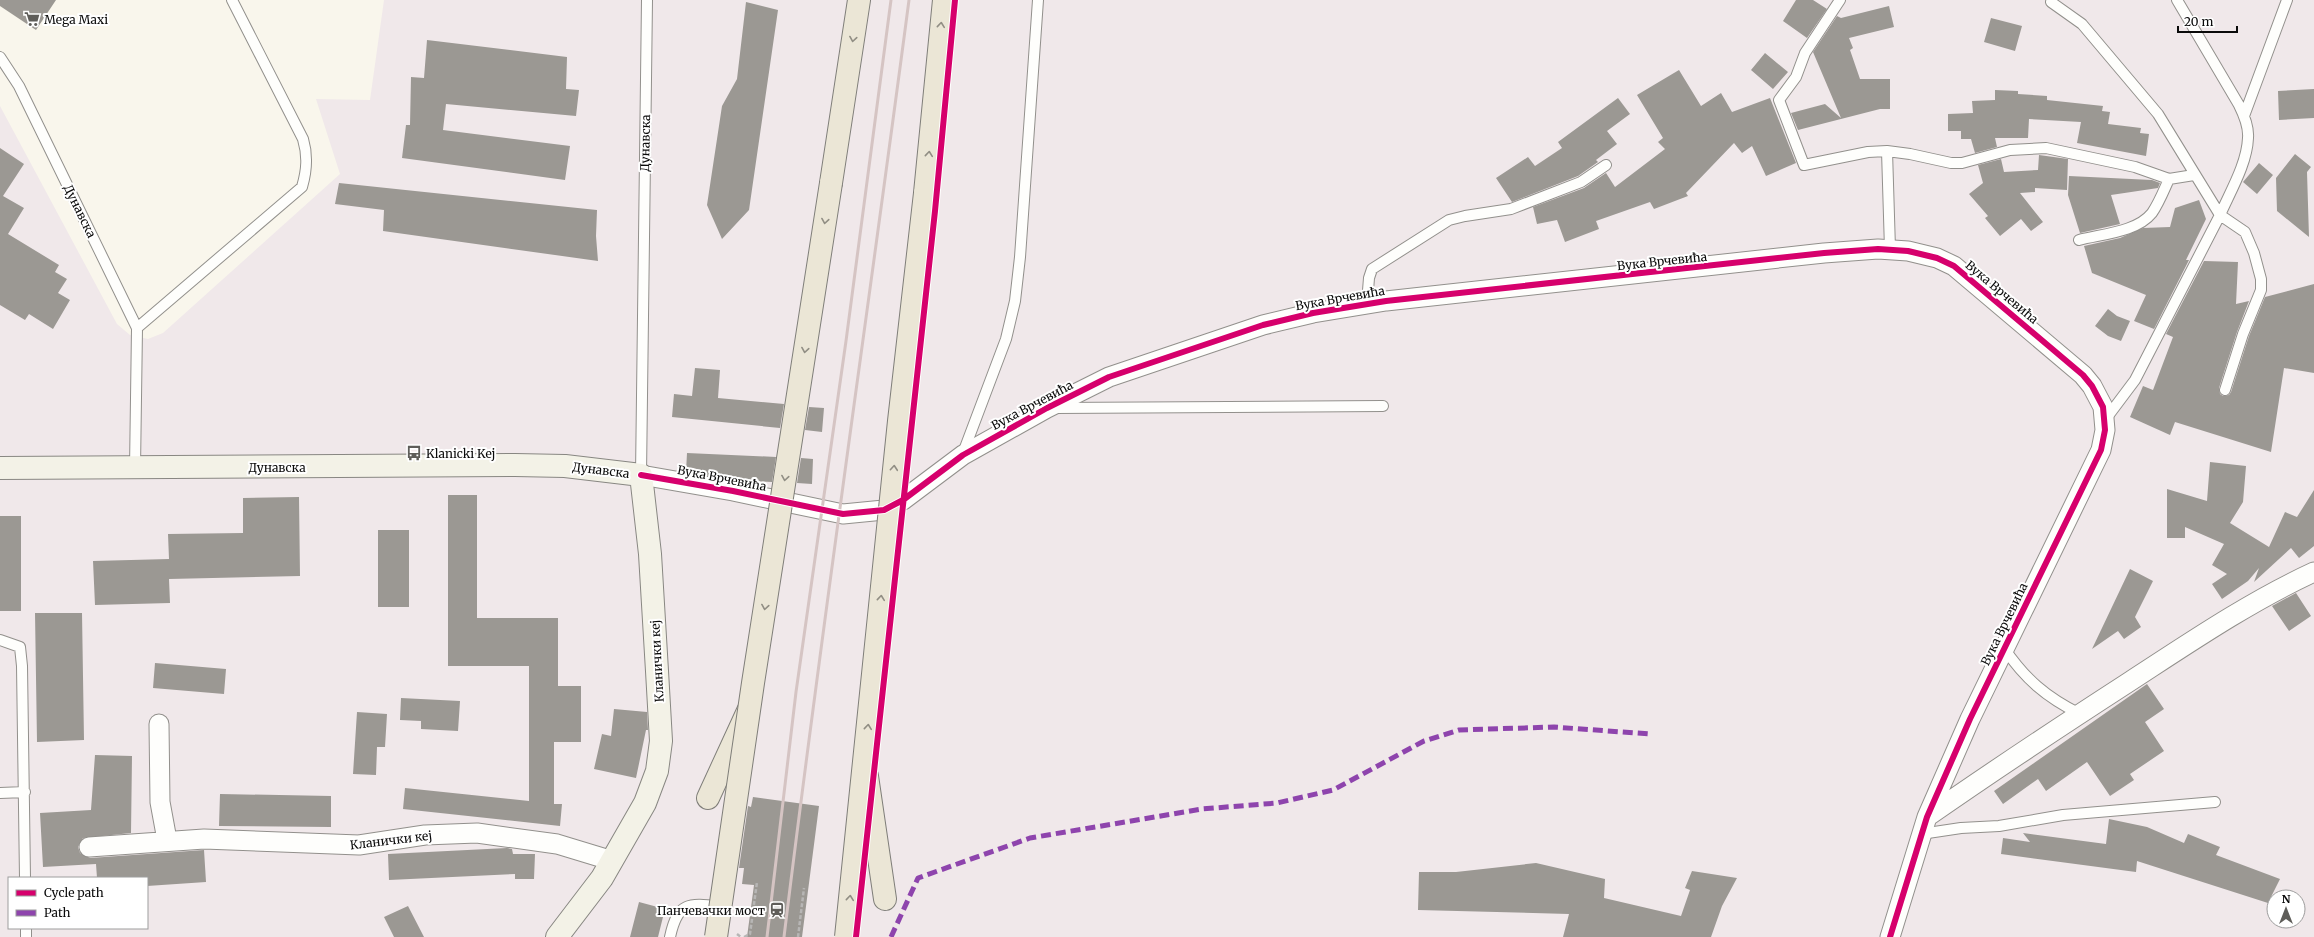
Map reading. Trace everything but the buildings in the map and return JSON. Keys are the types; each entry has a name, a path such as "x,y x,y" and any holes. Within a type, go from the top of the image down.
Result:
{"main road":[{"path":"722,933 749,708 859,0"},
{"path":"846,937 944,0"},
{"name":"Дунавска","path":"0,468 515,465 565,466 641,475"},
{"name":"Кланички кеј","path":"557,937 602,878 613,861 652,788 657,771 661,742 650,554 641,475"},
{"path":"708,798 749,708"},
{"path":"865,759 885,899"}],"street":[{"name":"Вука Врчевића","path":"641,475 733,491 843,514 863,514 884,510 903,500 963,455 1047,408 1109,377 1263,325 1313,313 1367,303 1824,253 1890,249 1908,250 1937,258 1968,277 2083,375 2101,400 2105,420 2105,430 2101,450 1970,719 1924,826 1890,937"},
{"path":"1924,826 2080,714 2202,634 2292,582 2314,572"},
{"path":"159,724 160,802 167,840"},
{"name":"Кланички кеј","path":"89,847 167,840 204,839 359,845 424,835 477,833 557,844 613,861"}],"lane":[{"path":"138,328 302,187 306,174 307,162 303,139 232,0"},
{"name":"Дунавска","path":"641,475 647,0"},
{"path":"963,455 1006,339 1015,301 1020,257 1038,0"},
{"path":"1840,0 1805,53 1796,77 1779,100 1804,164 1868,152 1887,151 1910,154 1951,163 1972,161 2010,150 2046,148 2135,167 2169,179 2194,175"},
{"path":"2105,420 2135,380 2220,215 2242,164 2247,144 2248,138 2244,116 2177,0"},
{"path":"2244,116 2287,0"},
{"path":"2051,2 2082,24 2158,114 2194,175 2220,215 2241,227 2245,232 2254,253 2261,279 2261,290 2243,334 2225,390"},
{"name":"Дунавска","path":"0,57 19,86 138,328 135,468"},
{"path":"1887,151 1890,249"},
{"path":"1367,303 1369,278 1372,269 1449,220 1511,209 1581,182 1606,165"},
{"path":"2079,240 2133,226 2142,222 2153,211 2169,179"},
{"path":"1047,408 1382,406"},
{"path":"0,640 20,647 22,666 25,792 25,877"},
{"path":"2004,648 2015,664 2032,683 2053,701 2080,714"},
{"path":"0,793 25,792"},
{"path":"1924,826 1961,828 1999,826 2063,815 2215,802"},
{"path":"722,933 731,908 734,886"},
{"path":"670,937 673,923 680,910 688,906 702,904 731,908"}],"path":[{"path":"744,937 750,934 757,882"},
{"path":"798,937 804,888"}],"shaded area":[{"path":"384,0 2314,0 2314,937 0,937 0,106 117,324 130,335 148,339 163,333 340,174 316,99 370,100"}],"railway":[{"path":"767,937 796,692 846,341 891,0"},
{"path":"784,937 814,702 909,0"}],"marked path":[{"path":"891,937 918,878 1030,838 1202,809 1277,803 1333,790 1424,741 1459,730 1554,727 1650,734"}],"cycle path":[{"path":"856,937 935,211 955,0"},
{"path":"641,475 733,491 843,514 884,510 903,500 963,455 1047,408 1109,377 1263,325 1313,313 1386,301 1824,253 1878,249 1908,251 1937,258 1954,266 2083,375 2092,386 2103,407 2105,430 2101,450 1970,719 1927,817 1890,937"}],"place":[{"name":"Mega Maxi","path":"32,19"},
{"name":"Klanicki Kej","path":"414,453"},
{"name":"Панчевачки мост","path":"777,910"}]}
